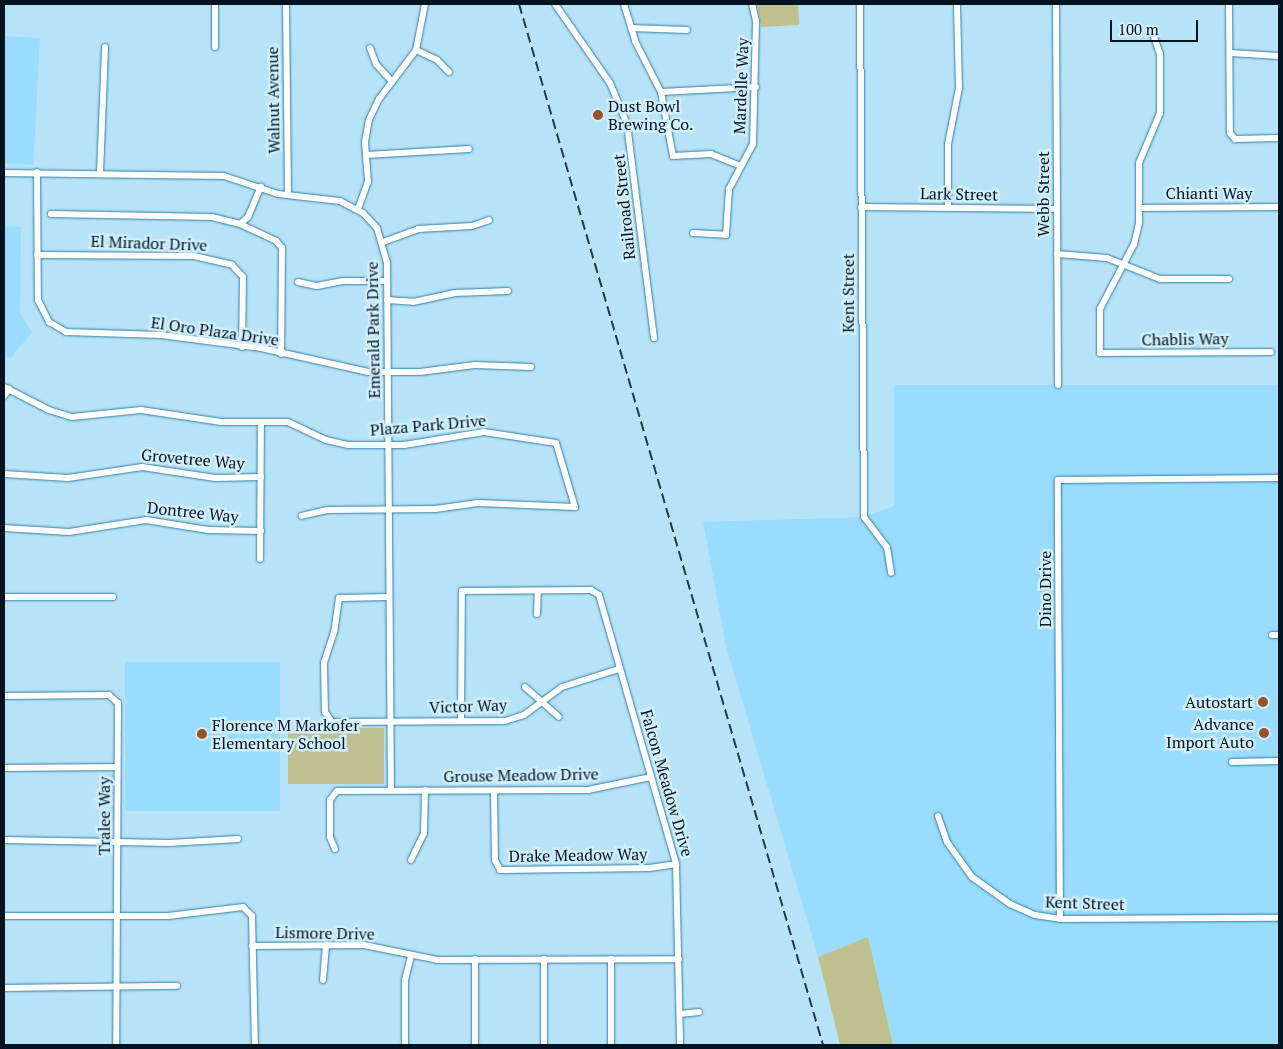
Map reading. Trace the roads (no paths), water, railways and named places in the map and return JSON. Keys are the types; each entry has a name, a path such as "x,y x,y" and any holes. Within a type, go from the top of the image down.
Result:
{"street":[{"path":"215,4 215,47"},
{"name":"Walnut Avenue","path":"286,4 288,195"},
{"path":"358,209 368,182 366,155 372,112 416,50 425,4"},
{"name":"Railroad Street","path":"555,4 607,77 627,124 654,338"},
{"path":"624,4 631,28 661,92 673,156 712,154 741,166"},
{"name":"Mardelle Way","path":"693,233 726,235 729,189 754,137 756,87 752,4"},
{"name":"Kent Street","path":"860,4 864,517 887,547 891,573"},
{"path":"948,207 948,144 959,88 957,4"},
{"name":"Webb Street","path":"1056,4 1058,385"},
{"path":"1229,4 1230,133 1235,139 1279,138"},
{"path":"631,28 687,30"},
{"path":"1124,265 1136,237 1139,208 1139,163 1160,113 1160,54 1152,30"},
{"path":"100,173 105,47"},
{"path":"370,48 376,64 392,82"},
{"path":"416,50 436,60 449,72"},
{"path":"1230,52 1279,56"},
{"path":"661,92 756,87"},
{"path":"366,155 470,149"},
{"name":"El Oro Plaza Drive","path":"37,172 39,306 49,322 60,330 72,334 160,335 326,359 362,371 388,372 475,364 531,367"},
{"name":"Emerald Park Drive","path":"4,173 209,174 288,195 334,199 358,209 373,222 383,242 387,280 391,790"},
{"path":"240,224 248,217 261,187"},
{"name":"Lark Street","path":"861,207 1057,209"},
{"name":"Chianti Way","path":"1139,208 1279,207"},
{"path":"51,214 212,217 240,224 281,246 281,354"},
{"path":"383,242 418,229 472,226 489,220"},
{"path":"1057,254 1094,255 1160,279 1229,279"},
{"name":"El Mirador Drive","path":"37,255 194,256 232,265 242,277 242,347"},
{"name":"Chablis Way","path":"1124,265 1100,309 1100,353 1271,352"},
{"path":"298,282 317,286 343,281 387,280"},
{"path":"387,300 413,302 455,293 508,291"},
{"path":"4,396 6,388"},
{"name":"Plaza Park Drive","path":"6,388 49,410 72,417 141,410 206,421 294,423 341,444 388,445 484,432 556,443 576,507 478,503 435,509 327,510 302,516"},
{"path":"260,559 261,422"},
{"name":"Grovetree Way","path":"4,474 68,478 142,467 215,478 261,477"},
{"name":"Dino Drive","path":"1060,919 1058,480 1279,478"},
{"name":"Dontree Way","path":"4,528 69,532 146,520 208,530 260,531"},
{"name":"Falcon Meadow Drive","path":"461,721 460,648 462,591 591,590 598,595 676,864 680,1045"},
{"path":"537,614 538,591"},
{"path":"4,597 113,597"},
{"name":"Victor Way","path":"389,597 339,598 334,632 324,662 325,712 329,720 390,722 511,720 562,687 619,669"},
{"path":"1272,635 1279,635"},
{"name":"Victor Way","path":"525,687 559,717"},
{"name":"Tralee Way","path":"4,696 109,695 118,702 118,843 115,915 116,1045"},
{"path":"1232,762 1279,761"},
{"path":"4,768 118,767"},
{"name":"Grouse Meadow Drive","path":"335,849 330,800 337,791 600,789 651,778"},
{"path":"410,860 424,833 425,790"},
{"name":"Drake Meadow Way","path":"494,791 495,860 500,870 649,868 676,864"},
{"name":"Kent Street","path":"938,816 962,866 982,886 1020,908 1060,919 1279,918"},
{"path":"4,840 118,843 238,839"},
{"name":"Lismore Drive","path":"4,916 174,915 242,907 252,916 252,946 326,944 378,946 411,956 475,960 679,959"},
{"path":"323,980 326,944"},
{"path":"252,946 255,1045"},
{"path":"405,1045 406,980 411,956"},
{"path":"544,959 544,1045"},
{"path":"611,959 611,1045"},
{"path":"475,960 475,1045"},
{"path":"4,988 177,986"},
{"path":"680,1014 699,1012"}],"railway":[{"path":"519,4 823,1045"}],"place":[{"name":"Dust Bowl Brewing Co.","path":"598,115"},
{"name":"Autostart","path":"1263,702"},
{"name":"Advance Import Auto","path":"1264,733"},
{"name":"Florence M Markofer Elementary School","path":"202,734"}]}
